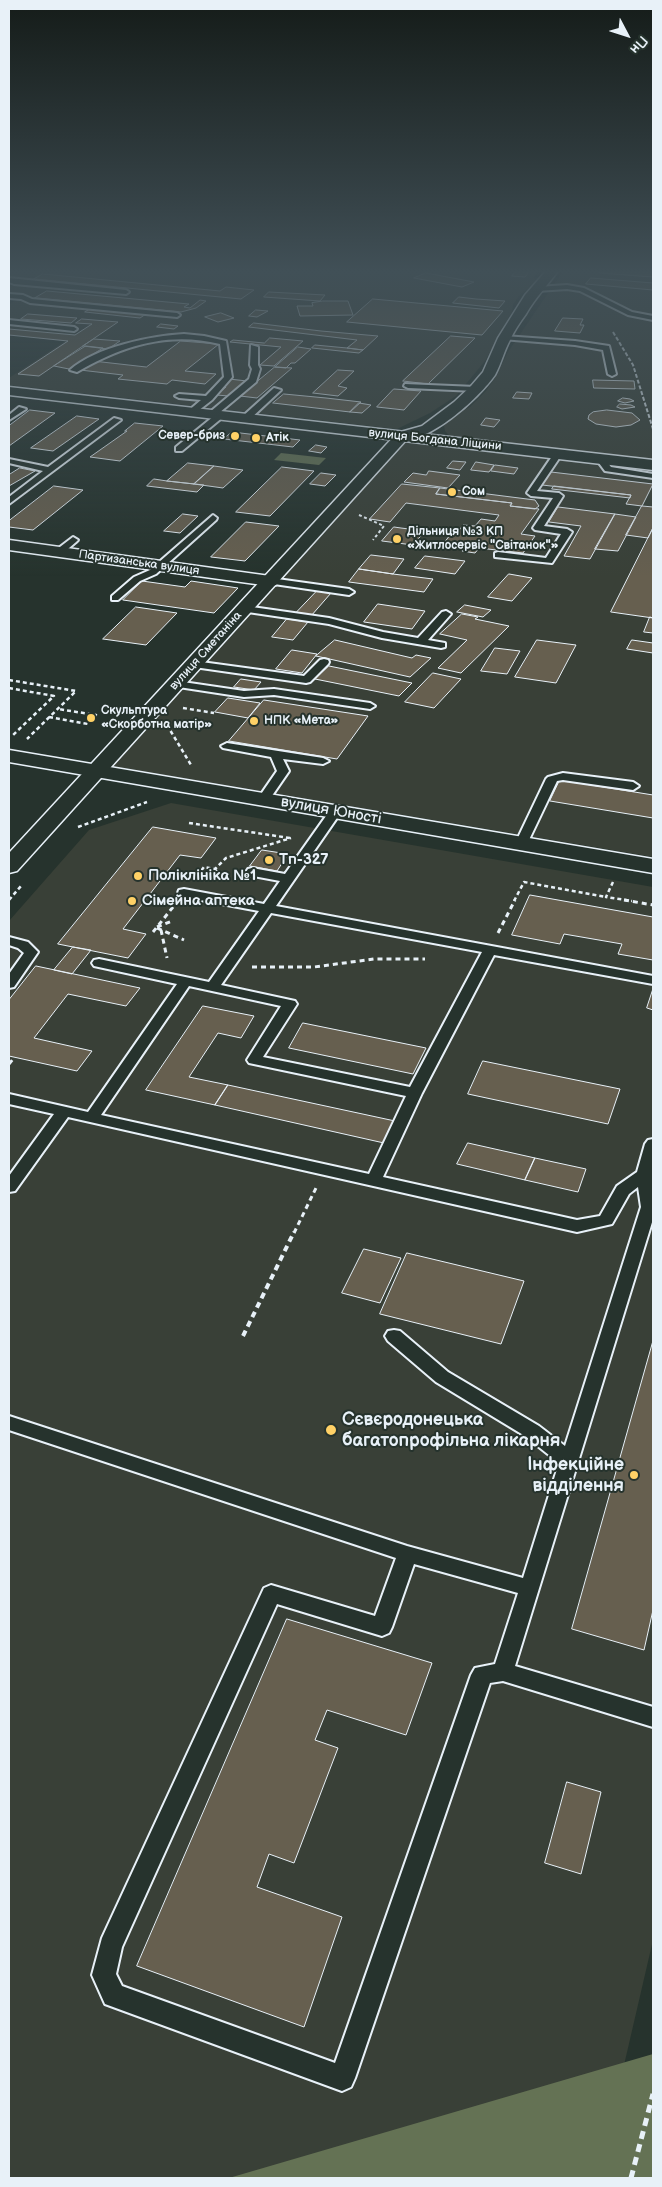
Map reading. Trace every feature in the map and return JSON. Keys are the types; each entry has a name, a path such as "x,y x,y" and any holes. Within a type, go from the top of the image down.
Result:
{"street":[{"path":"402,436 427,429 476,390 489,373"},
{"name":"вулиця Богдана Ліщини","path":"9,391 653,465"},
{"name":"вулиця Сметаніна","path":"9,866 402,436"},
{"name":"Партизанська вулиця","path":"9,545 270,581"},
{"name":"вулиця Юності","path":"16,750 96,771 653,866"}],"lane":[{"path":"191,412 209,398 228,377 227,373"},
{"path":"179,449 253,380 255,373"},
{"path":"408,386 476,390"},
{"path":"246,418 277,390"},
{"path":"179,396 209,398"},
{"path":"9,418 22,410"},
{"path":"9,501 117,420"},
{"path":"498,555 549,561 568,532 538,528 559,496 530,493 558,454"},
{"path":"600,459 608,469 653,476"},
{"path":"9,461 49,470"},
{"path":"115,598 137,579 159,566 213,518"},
{"path":"58,552 73,540"},
{"path":"270,581 348,592"},
{"path":"245,609 329,621 382,635 441,645"},
{"path":"421,641 446,614"},
{"path":"194,664 306,680 324,662"},
{"path":"176,684 244,694 274,692 370,706"},
{"path":"227,746 323,761"},
{"path":"263,800 283,771 277,760 277,755"},
{"path":"521,844 552,779 563,776 633,786"},
{"path":"213,986 335,812"},
{"path":"252,872 289,878"},
{"path":"184,893 653,980"},
{"path":"9,941 23,945 31,952 9,984"},
{"path":"374,1180 415,1093 490,950"},
{"path":"99,963 290,1004 254,1060 415,1093"},
{"path":"91,1118 186,981"},
{"path":"9,1099 577,1226 606,1220 623,1190 644,1174"},
{"path":"9,1187 64,1111"},
{"path":"503,1672 649,1207 650,1198 644,1174 653,1144"},
{"path":"394,1336 442,1377 532,1431 569,1460"},
{"path":"9,1422 406,1554 529,1588"},
{"path":"406,1554 382,1627 271,1594 110,1946 104,1975 114,1995 342,2078 482,1675 503,1672 653,1717"}],"path":[{"path":"358,515 384,526 373,540"},
{"path":"9,680 76,691 16,750"},
{"path":"9,688 54,696 9,739"},
{"path":"178,708 214,713"},
{"path":"49,717 88,724 96,715 57,709"},
{"path":"166,722 194,770"},
{"path":"73,829 152,800"},
{"path":"189,823 313,842"},
{"path":"216,869 226,858 291,838"},
{"path":"153,932 204,867 216,869"},
{"path":"216,869 220,876"},
{"path":"606,897 614,880"},
{"path":"490,950 524,882 653,905"},
{"path":"157,928 172,921"},
{"path":"157,928 184,940"},
{"path":"161,930 172,978"},
{"path":"227,968 314,967 374,959 432,958"},
{"path":"9,1064 14,1058"},
{"path":"243,1336 325,1169"},
{"path":"632,2178 653,2094"}],"shaded area":[{"path":"16,373 475,373 456,396 430,413 397,429 9,385 9,378"},
{"path":"497,373 653,373 653,461 450,436 445,431 444,426 449,418 470,407 486,391"},
{"path":"402,441 653,469 653,857 112,766"},
{"name":"Сєвєродонецька багатопрофільна лікарня","path":"171,803 653,887 653,1940 618,2091 334,2178 9,2178 9,921 89,830"}],"green space":[{"path":"281,453 326,458 319,465 274,460"},
{"path":"653,2054 653,2178 229,2178"}],"building":[{"path":"19,373 43,373 39,376 18,374"},
{"path":"106,373 216,374 205,384 172,380 167,384 118,379 123,375"},
{"path":"268,373 286,373 257,398 240,396"},
{"path":"335,373 352,373 338,386 347,388 338,396 313,393"},
{"path":"411,373 439,373 428,384 403,381"},
{"path":"229,379 247,381 229,396 216,395 226,387 221,386"},
{"path":"593,380 634,381 635,389 594,388"},
{"path":"394,389 421,391 404,410 377,407"},
{"path":"517,392 532,393 529,399 513,398"},
{"path":"284,394 361,402 350,412 273,403"},
{"path":"623,398 634,401 625,403 618,401"},
{"path":"359,403 371,405 362,413 350,412"},
{"path":"620,404 635,407 622,409 617,407"},
{"path":"30,410 55,413 9,446 9,426"},
{"path":"607,410 632,413 640,420 631,425 616,427 596,424 588,419 589,415 593,412"},
{"path":"77,416 99,419 53,451 31,448"},
{"path":"486,418 500,420 494,427 481,425"},
{"path":"135,423 163,426 120,461 90,457 127,431 125,431"},
{"path":"232,432 300,440 293,447 224,439"},
{"path":"316,445 327,447 321,453 309,451"},
{"path":"453,461 466,462 460,470 447,468"},
{"path":"476,462 494,465 489,472 471,470"},
{"path":"188,463 214,466 194,484 167,481"},
{"path":"495,465 518,468 514,474 491,471"},
{"path":"214,466 243,470 223,488 194,484"},
{"path":"282,467 314,471 270,516 236,512"},
{"path":"20,468 35,471 9,486 9,475"},
{"path":"429,471 460,475 448,488 404,482 413,473 426,475"},
{"path":"551,472 653,484 642,506 626,504 631,495 542,485"},
{"path":"321,473 336,475 325,486 310,484"},
{"path":"154,479 204,485 197,492 147,486"},
{"path":"402,484 440,488 436,494 512,503 510,506 539,509 521,534 535,536 523,553 479,548 475,553 462,551 465,546 444,543 453,531 458,532 463,525 475,526 481,519 495,521 499,515 406,503 390,522 370,519"},
{"path":"54,486 83,490 33,530 9,527 9,521"},
{"path":"554,486 631,495 630,498 552,489"},
{"path":"440,488 535,500 539,506 535,509 510,506 512,503 436,494"},
{"path":"642,506 653,507 653,528 648,538 626,535"},
{"path":"558,507 615,514 590,559 564,556 581,526 549,522"},
{"path":"183,514 198,516 180,533 164,531"},
{"path":"615,514 636,517 618,551 595,549"},
{"path":"246,522 279,526 245,561 211,557"},
{"path":"394,527 425,531 413,545 382,541"},
{"path":"653,528 653,618 611,612"},
{"path":"371,555 404,559 393,574 359,569"},
{"path":"425,556 465,561 455,574 415,568"},
{"path":"359,569 433,579 424,592 349,582"},
{"path":"509,574 532,578 512,601 488,597"},
{"path":"142,581 185,587 191,581 238,588 214,613 123,600"},
{"path":"317,591 331,593 311,616 296,613"},
{"path":"378,604 425,611 412,629 364,622"},
{"path":"465,605 491,610 483,617 457,612"},
{"path":"136,607 177,613 146,645 103,639"},
{"path":"462,614 478,617 475,619 509,626 461,673 438,668 467,640 440,634"},
{"path":"650,617 653,618 653,633 644,632"},
{"path":"287,619 308,622 293,640 272,637"},
{"path":"335,640 412,658 416,655 431,658 410,677 316,656"},
{"path":"537,640 576,645 556,683 515,677"},
{"path":"632,640 653,643 653,653 627,649"},
{"path":"495,648 520,651 507,674 481,671"},
{"path":"292,650 317,654 302,673 276,669"},
{"path":"329,666 412,683 399,696 315,679"},
{"path":"433,673 461,679 434,708 405,702"},
{"path":"241,679 261,682 254,690 234,687"},
{"path":"228,698 260,703 248,718 215,712"},
{"path":"264,700 368,716 337,759 229,741"},
{"path":"560,780 653,795 653,818 550,801"},
{"name":"Поліклініка №1","path":"153,827 216,838 201,858 180,855 123,929 146,934 128,958 58,944"},
{"name":"Тп-327","path":"262,850 288,854 277,871 250,866"},
{"path":"530,895 653,917 653,960 618,954 622,944 564,934 560,944 512,935"},
{"path":"73,947 91,950 72,974 54,970"},
{"path":"36,966 140,988 126,1006 68,994 34,1038 92,1051 77,1071 9,1056 9,1000"},
{"path":"653,989 653,1010 647,1008"},
{"path":"203,1006 254,1016 241,1038 218,1033 189,1077 228,1085 215,1105 146,1090"},
{"path":"303,1023 426,1048 413,1074 289,1048"},
{"path":"483,1061 620,1089 608,1124 468,1094"},
{"path":"228,1085 395,1121 384,1143 215,1105"},
{"path":"468,1143 535,1158 525,1180 457,1164"},
{"path":"535,1158 586,1169 578,1192 525,1180"},
{"path":"364,1249 401,1258 380,1303 342,1293"},
{"path":"407,1253 524,1281 501,1344 380,1314"},
{"name":"Інфекційне відділення","path":"653,1341 653,1610 644,1650 572,1629"},
{"path":"287,1619 432,1663 406,1735 327,1710 315,1740 338,1748 294,1863 269,1854 257,1887 342,1917 304,2027 137,1966"},
{"path":"567,1782 601,1792 581,1874 545,1863"}],"railway":[{"path":"636,373 653,429"}],"place":[{"name":"Север-бриз","path":"235,436"},
{"name":"Атік","path":"256,438"},
{"name":"Сом","path":"452,492"},
{"name":"Дільниця №3 КП «Житлосервіс \"Світанок\"»","path":"397,539"},
{"name":"Скульптура «Скорботна матір»","path":"91,718"},
{"name":"НПК «Мета»","path":"254,721"},
{"name":"Тп-327","path":"269,860"},
{"name":"Поліклініка №1","path":"138,876"},
{"name":"Сімейна аптека","path":"132,901"},
{"name":"Сєвєродонецька багатопрофільна лікарня","path":"331,1430"},
{"name":"Інфекційне відділення","path":"634,1475"}]}
